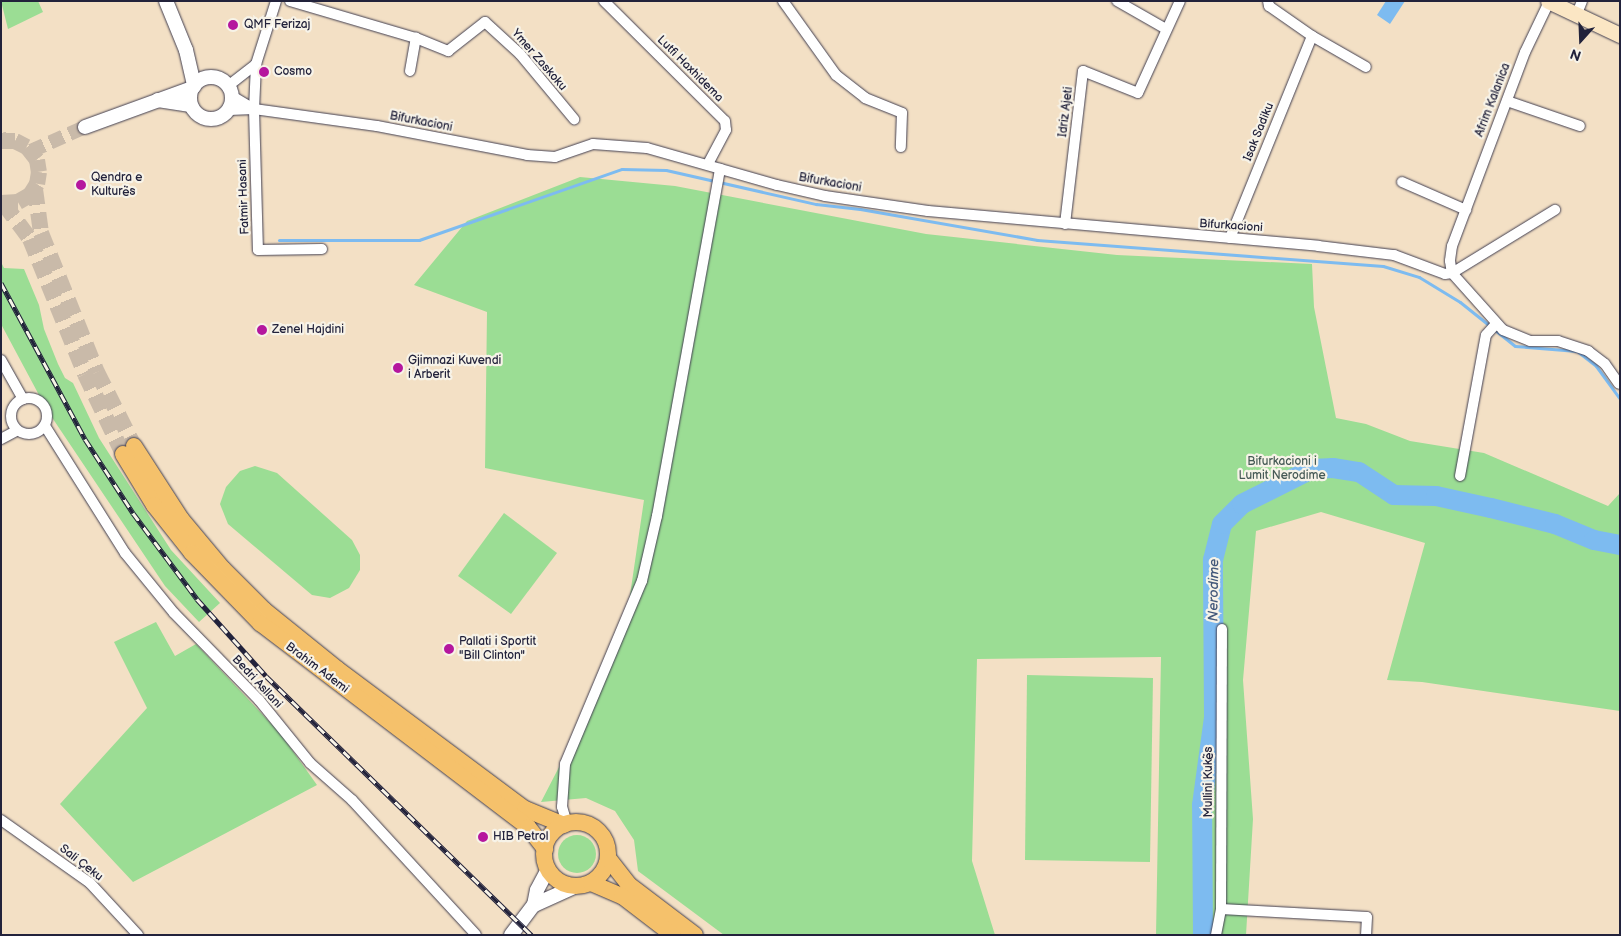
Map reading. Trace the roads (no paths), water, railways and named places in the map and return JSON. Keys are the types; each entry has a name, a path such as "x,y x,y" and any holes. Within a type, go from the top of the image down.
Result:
{"main road":[{"path":"1549,2 1620,35"},
{"name":"Brahim Ademi","path":"548,869 544,862 545,849 528,827 260,624 192,553 154,505 128,450 181,520 223,569 264,610 336,669 525,809 565,825 580,823 596,829 606,842 608,858 628,884 695,935"},
{"path":"545,849 552,834 565,825"},
{"path":"583,884 602,873 608,858"},
{"path":"548,869 561,882 583,884 622,896 673,935"}],"street":[{"path":"166,1 186,50 193,87 191,105 196,114 209,120 218,118 230,97 256,64"},
{"path":"254,109 256,64 276,1"},
{"name":"Ymer Zaskoku","path":"290,1 416,38 448,51 485,22 520,54 574,120"},
{"name":"Lutfi Haxhidema","path":"604,1 725,121 726,130 708,164"},
{"path":"782,1 836,75 865,98 902,113 901,147"},
{"path":"1117,1 1166,28"},
{"name":"Idriz Ajeti","path":"1066,224 1083,71 1138,92 1180,1"},
{"path":"1268,1 1270,6 1312,36 1366,67"},
{"path":"1576,16 1582,1"},
{"name":"Afrim Kalanica","path":"1452,274 1452,246 1525,52 1549,2"},
{"name":"Isak Sadiku","path":"1230,238 1312,36"},
{"path":"410,71 416,38"},
{"path":"186,50 209,78"},
{"path":"85,127 193,87 209,78 218,78 230,97"},
{"name":"Bifurkacioni","path":"230,97 254,109 377,126 527,155 555,157 593,144 647,148 708,164 720,171 825,196 928,212 1230,238 1394,255 1445,274 1452,274"},
{"path":"158,100 191,105"},
{"path":"1506,101 1580,126"},
{"name":"Fatmir Hasani","path":"254,109 258,250 322,250"},
{"path":"565,825 562,807 565,764 642,581 657,516 720,171"},
{"path":"1402,182 1466,210"},
{"path":"1555,210 1452,274 1492,329 1530,341 1558,341 1588,351 1605,364 1619,384"},
{"path":"1460,476 1492,329"},
{"path":"1,360 23,399"},
{"path":"1,439 16,431 29,435 45,426 47,414 41,402 23,399"},
{"path":"16,431 11,413 23,399"},
{"name":"Bedri Asllani","path":"45,426 125,553 174,613 260,700 310,763 352,800 476,935"},
{"name":"Mullini Kukës","path":"1216,935 1221,909 1222,629"},
{"name":"Sali Çeku","path":"1,820 90,883 138,935"},
{"path":"511,935 534,905 537,890 548,869"},
{"path":"534,905 583,884"},
{"path":"1221,909 1367,917 1366,935"}],"water":[{"path":"1386,1 1405,1 1390,24 1377,15"}],"waterway":[{"path":"279,240 419,240 622,169 666,170 816,204 860,209 1037,240 1383,266 1419,277 1460,302 1515,346 1577,351 1596,366 1620,399"},
{"name":"Nerodime","path":"1203,935 1202,805 1214,717 1213,560 1222,524 1242,504 1312,469 1333,468 1359,472 1394,495 1436,496 1491,508 1555,524 1594,540 1620,545"}],"tunnel":[{"path":"31,151 85,127"},
{"path":"1,133 3,141"},
{"path":"1,141 15,141 27,147 37,160 39,172 37,184 30,195 18,202 1,203"},
{"path":"35,189 41,233 97,372 134,446"},
{"path":"4,204 30,239 85,374 123,454"}],"railway":[{"path":"1,283 85,439 133,513 197,599 266,676 531,935"}],"place":[{"name":"QMF Ferizaj","path":"233,25"},
{"name":"Cosmo","path":"264,72"},
{"name":"Qendra e Kulturës","path":"81,185"},
{"name":"Zenel Hajdini","path":"262,330"},
{"name":"Gjimnazi Kuvendi i Arberit","path":"398,368"},
{"name":"Pallati i Sportit \"Bill Clinton\"","path":"449,649"},
{"name":"HIB Petrol","path":"483,837"}],"park label":[{"name":"Bifurkacioni i Lumit Nerodime","path":"1282,469"}]}
